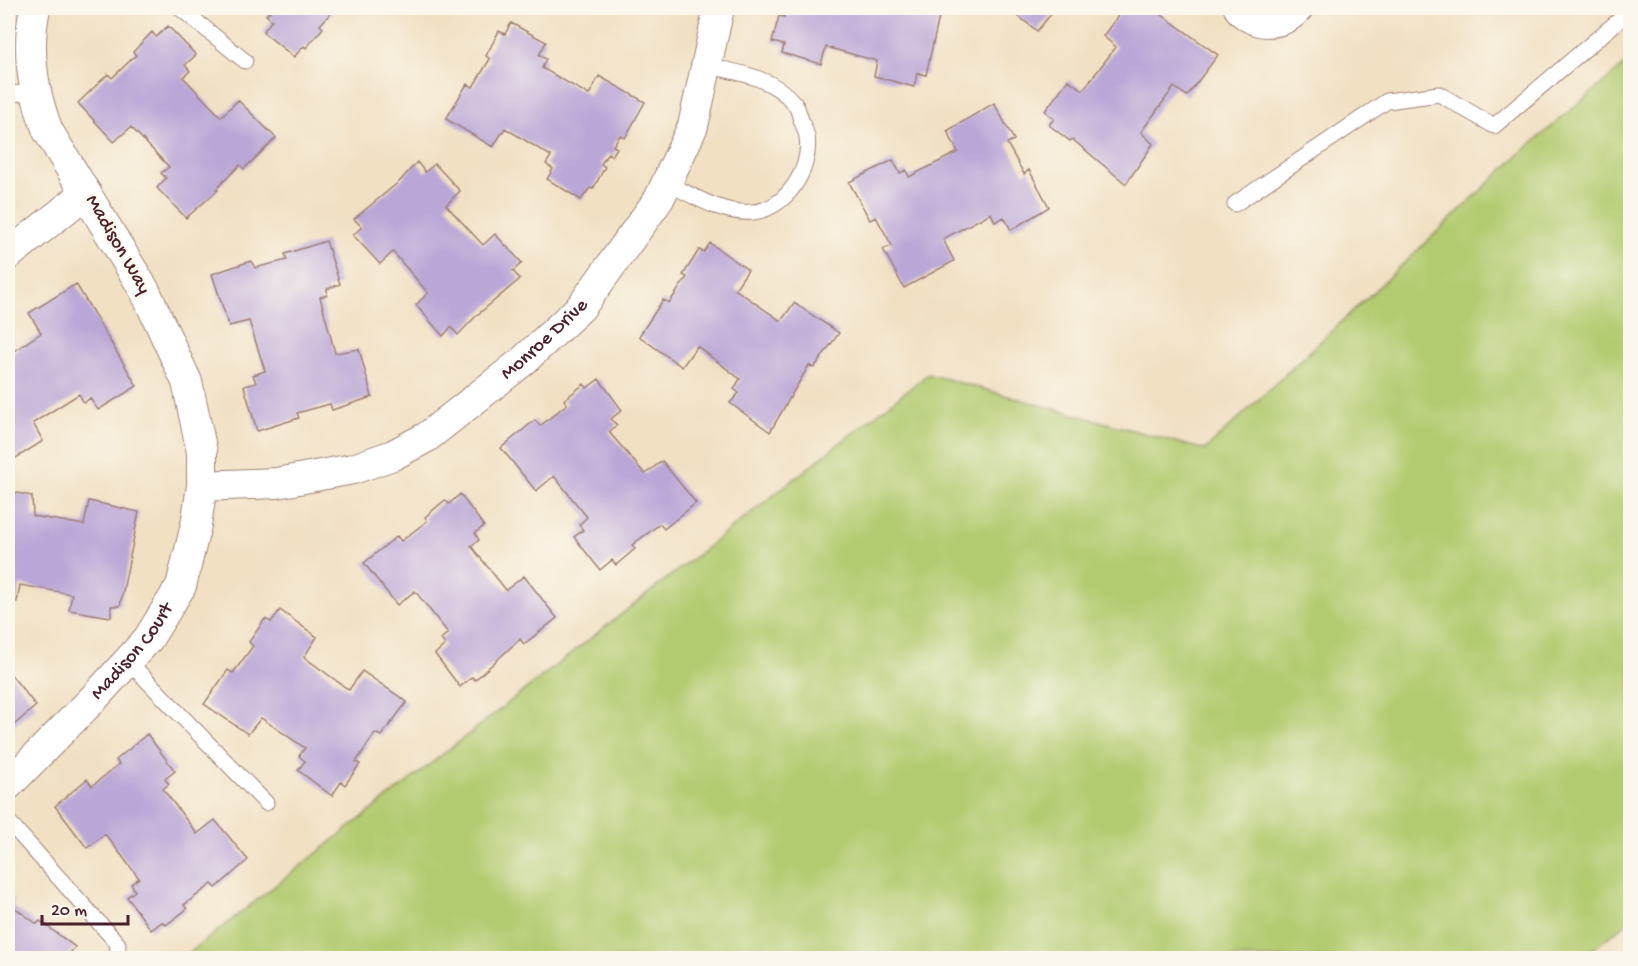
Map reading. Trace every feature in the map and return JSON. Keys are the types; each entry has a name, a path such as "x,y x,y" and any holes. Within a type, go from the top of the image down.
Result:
{"street":[{"name":"Madison Way","path":"35,8 31,58 22,93 48,131 145,291 187,382 202,452 202,486"},
{"name":"Monroe Drive","path":"202,486 277,483 353,469 393,455 427,437 524,361 581,307 659,199 693,126 719,8"},
{"path":"1239,8 1251,18 1270,22 1286,18 1298,8"},
{"path":"8,255 86,193"},
{"name":"Madison Court","path":"8,784 148,639 181,586 196,525 202,486"}],"lane":[{"path":"180,8 245,61"},
{"path":"1235,204 1387,101 1439,94 1494,126 1630,11"},
{"path":"667,183 706,202 731,210 754,212 777,203 795,188 804,165 807,139 795,103 763,80 707,66"},
{"path":"128,661 266,803"},
{"path":"8,821 118,944 117,958"}],"green space":[{"path":"1630,60 1630,921 1581,958 183,958 928,374 1205,450 1524,150"}],"building":[{"path":"273,8 336,8 320,25 323,28 306,48 304,46 294,57 263,32 272,20 266,15"},
{"path":"786,8 941,8 926,75 917,73 914,87 874,76 877,61 826,47 821,64 782,53 784,45 772,42 779,16 784,17"},
{"path":"1008,8 1056,8 1037,31"},
{"path":"1124,8 1152,8 1218,55 1187,96 1174,87 1141,132 1153,144 1126,184 1072,139 1070,141 1049,125 1054,119 1045,111 1068,80 1083,90 1116,47 1103,36"},
{"path":"511,23 546,42 539,55 546,59 542,68 589,95 599,76 645,102 625,138 620,135 613,146 617,148 612,156 608,153 601,164 605,167 593,189 590,188 581,200 547,179 553,169 546,164 551,156 505,128 493,147 446,119 467,84 473,87 490,59 486,56 499,31 505,34"},
{"path":"168,26 196,55 185,65 190,71 183,77 221,117 238,100 276,138 244,169 240,165 216,189 218,190 186,218 157,188 166,178 161,173 169,167 131,127 114,142 78,103 108,74 112,78 136,55 133,52 152,32 156,37"},
{"path":"994,103 1014,140 1007,143 1024,174 1029,170 1049,207 1011,230 1004,217 995,222 991,213 943,239 954,261 904,288 883,249 892,246 876,217 870,220 849,182 893,160 900,173 906,170 909,177 958,152 947,131"},
{"path":"417,162 425,172 435,164 460,191 446,205 483,245 495,234 522,263 513,271 520,279 476,316 458,335 451,327 443,336 416,305 428,293 393,252 380,264 353,235 362,227 354,219 400,181"},
{"path":"326,241 340,284 327,289 327,295 320,297 335,353 359,349 372,397 332,410 330,404 297,413 299,418 257,431 244,386 256,383 253,375 265,371 249,321 229,326 212,274 251,261 255,268 287,260 285,254"},
{"path":"710,243 748,270 735,289 781,321 794,303 839,333 814,368 809,365 770,432 730,403 739,393 734,389 740,379 697,346 682,367 639,336 663,300 669,303 687,277 683,275 699,250 704,252"},
{"path":"76,284 137,386 98,410 90,398 84,403 79,394 33,423 43,441 8,463 8,355 41,333 29,313"},
{"path":"599,379 622,410 611,419 617,425 609,432 645,474 662,461 696,503 664,529 660,524 632,545 635,549 616,565 612,560 600,570 574,537 583,530 579,525 587,517 554,476 536,491 501,448 535,420 540,426 567,404 564,400 584,384 587,388"},
{"path":"8,491 32,496 33,516 84,525 89,501 139,512 120,606 111,606 111,617 69,610 72,594 20,585 17,602 8,601"},
{"path":"460,494 484,526 475,533 479,540 471,546 506,590 524,576 557,618 524,644 520,639 475,680 472,677 460,687 435,654 445,645 441,639 448,633 415,591 397,605 364,563 397,536 401,541 427,521 425,517 445,500 449,504"},
{"path":"280,610 317,637 304,657 349,690 362,671 407,702 381,736 375,733 356,762 360,764 345,785 341,782 332,796 298,770 305,761 299,756 305,748 261,718 248,734 204,704 228,670 233,673 253,646 249,642 265,619 271,622"},
{"path":"8,671 36,706 8,730"},
{"path":"147,734 175,771 165,779 169,784 163,789 197,834 215,820 248,860 216,888 212,884 184,905 187,909 166,925 162,922 151,930 127,897 135,891 131,884 139,878 105,834 87,848 55,806 87,779 92,786 119,764 116,760"},
{"path":"8,895 15,901 11,905 37,924 40,921 75,947 66,958 8,958"}]}
